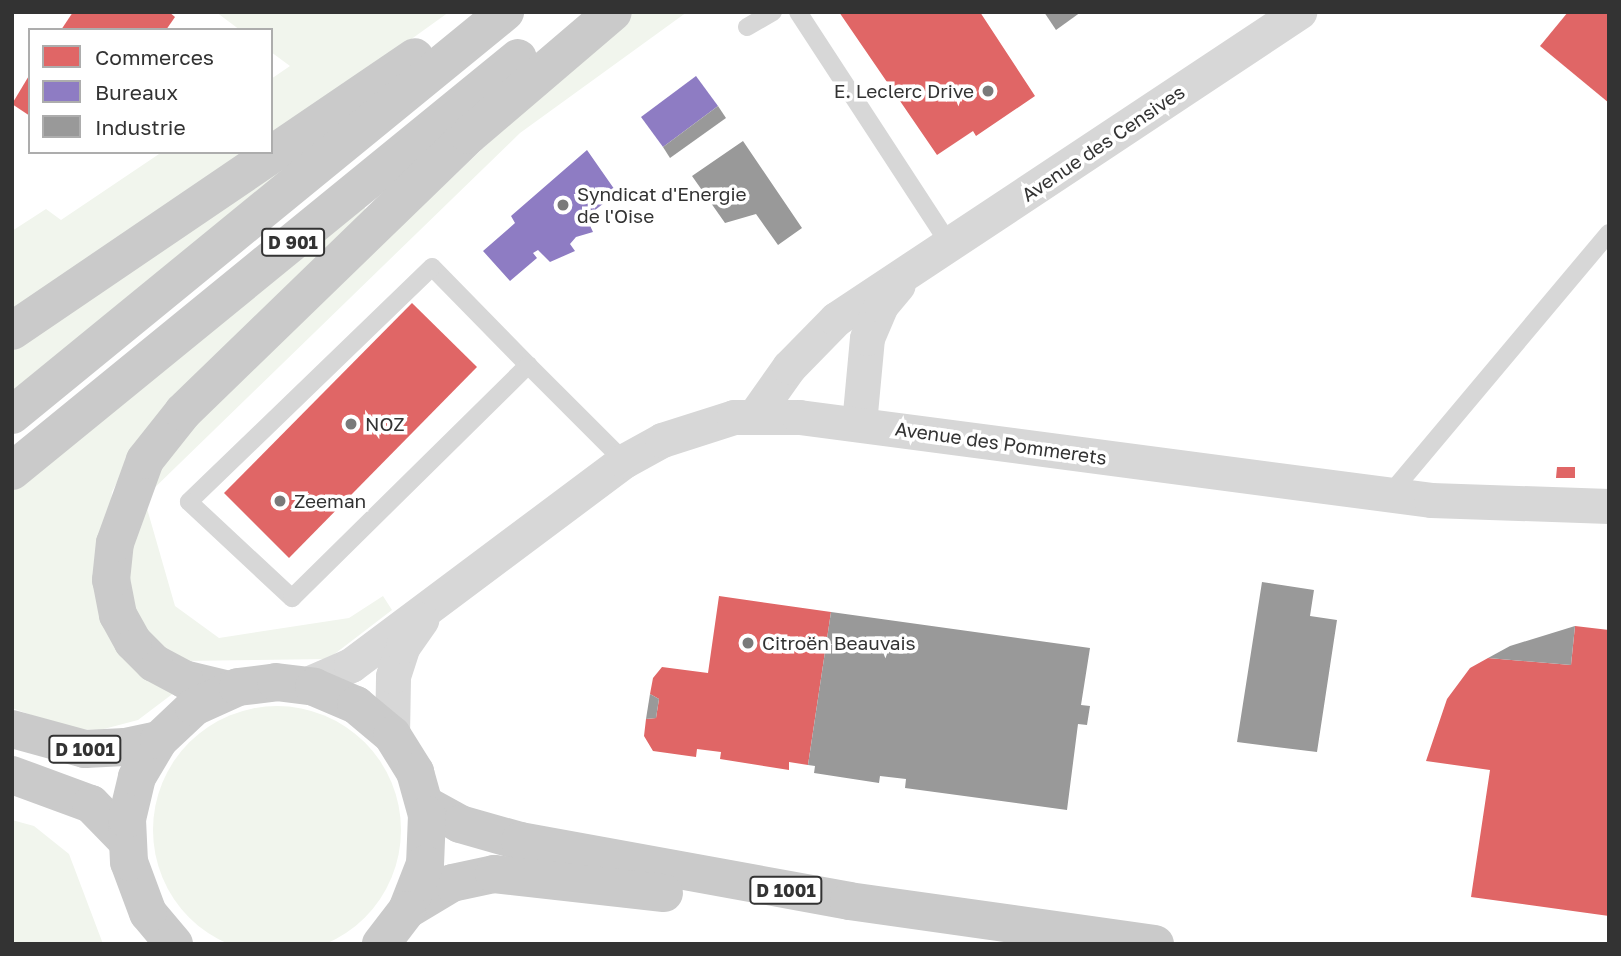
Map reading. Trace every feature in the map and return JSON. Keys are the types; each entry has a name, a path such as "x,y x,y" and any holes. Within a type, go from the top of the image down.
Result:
{"main road":[{"path":"12,331 485,12"},
{"name":"D 901","path":"12,415 505,12"},
{"name":"D 901","path":"12,471 574,12"},
{"path":"229,690 184,679 153,663 132,642 118,615 111,580 114,543 145,460 183,412 469,135 612,12"},
{"path":"174,944 138,893 127,841 134,788 159,740 186,713 229,690 266,682 305,685 348,700 392,735 415,772 426,805 425,864 407,911 381,944"},
{"name":"D 1001","path":"12,729 85,749 125,747 159,740"},
{"name":"D 1001","path":"12,775 92,804 127,841"},
{"name":"D 1001","path":"426,805 460,824 520,841 849,901 1154,944"},
{"name":"D 1001","path":"407,911 465,878 529,875 1022,944"}],"street":[{"name":"Avenue des Censives","path":"755,415 820,332 1299,12"},
{"name":"Avenue des Censives","path":"859,424 867,338 881,305 906,274"},
{"name":"Avenue des Pommerets","path":"305,685 351,665 624,461 709,422 755,415 859,424 1389,495 1509,506 1609,506"},
{"name":"Avenue des Pommerets","path":"392,735 390,689 399,655 445,593"}],"lane":[{"path":"747,27 773,12"},
{"path":"798,12 950,245"},
{"path":"1389,495 1609,233"},
{"path":"528,365 292,598 189,502 432,267 624,461"}],"shaded area":[{"path":"216,12 449,12 273,139 273,78 290,66 273,53 273,28 237,28"},
{"path":"627,12 687,12 520,133 144,498 175,606 219,638 349,618 383,596 392,610 328,659 182,661 138,630 121,566 148,465"},
{"path":"295,151 301,159 12,394 12,341"},
{"path":"159,154 250,154 12,316 12,231 46,209 61,220"},
{"path":"364,206 368,214 136,445 112,492 102,587 183,686 138,720 100,730 69,729 12,708 12,490"},
{"path":"277,706 301,708 324,715 365,742 392,783 399,806 399,854 392,877 365,918 324,945 301,952 277,954 253,952 230,945 189,918 162,877 155,854 153,830 155,806 162,783 189,742 230,715 253,708"},
{"path":"12,820 34,826 69,854 103,944 12,944"}],"building: Commerces":[{"path":"73,12 169,12 175,17 167,28 62,28"},
{"path":"839,12 980,12 1035,96 976,136 973,131 937,155"},
{"path":"1568,12 1609,12 1609,103 1540,46"},
{"path":"28,77 28,115 12,104"},
{"path":"412,303 477,367 289,558 224,493"},
{"path":"1557,467 1575,467 1575,478 1556,478"},
{"path":"719,596 831,612 808,765 789,762 789,770 720,759 721,752 697,749 696,757 653,751 644,736 646,719 656,718 659,699 650,694 653,678 662,667 708,673"},
{"path":"1575,626 1609,630 1609,916 1471,897 1490,770 1426,761 1447,699 1470,668 1488,658 1571,665"}],"building: Bureaux":[{"path":"696,76 718,106 663,147 641,117"},
{"name":"Syndicat d'Energie de l'Oise","path":"587,150 617,193 586,217 593,232 576,237 570,244 575,251 550,262 538,250 533,253 537,258 510,281 483,251 515,223 511,216"}],"building: Industrie":[{"path":"1044,12 1081,12 1056,30"},
{"path":"718,106 726,118 670,158 663,147"},
{"path":"743,141 802,228 778,245 756,214 725,223 692,176"},
{"path":"1262,582 1314,590 1310,616 1337,620 1317,752 1237,742"},
{"path":"831,612 1090,648 1081,705 1090,706 1087,725 1078,724 1067,810 905,788 906,779 880,776 879,783 814,773 815,766 808,765"},
{"path":"1575,626 1571,665 1488,658 1510,646"},
{"path":"650,694 659,699 656,718 646,719"}],"place":[{"name":"E. Leclerc Drive","path":"988,91"},
{"name":"Syndicat d'Energie de l'Oise","path":"563,205"},
{"name":"NOZ","path":"351,424"},
{"name":"Zeeman","path":"280,501"},
{"name":"Citroën Beauvais","path":"748,643"}]}
